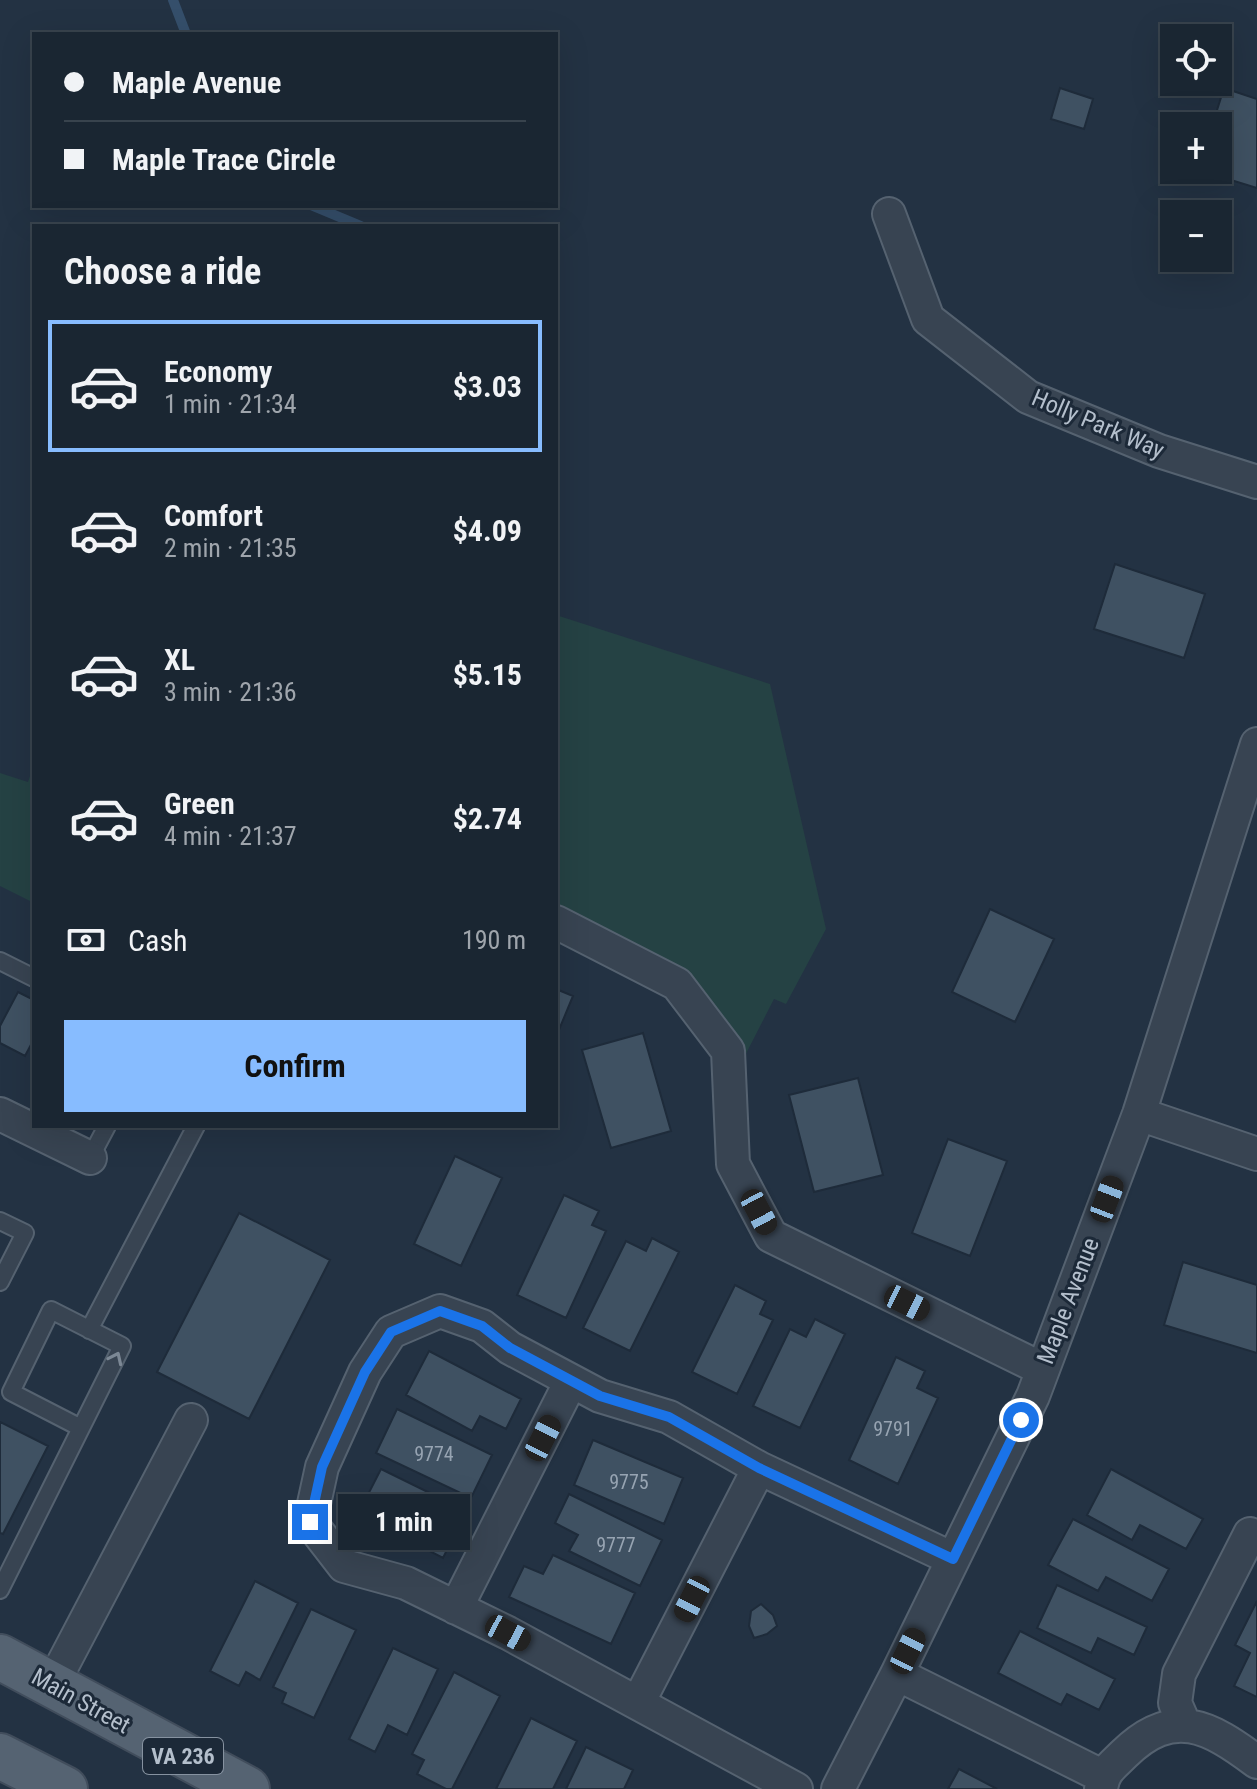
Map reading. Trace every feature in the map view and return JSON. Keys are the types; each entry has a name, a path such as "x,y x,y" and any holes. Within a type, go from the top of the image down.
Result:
{"main road":[{"name":"Main Street","path":"0,1657 247,1789"},
{"path":"0,1756 65,1789"}],"street":[{"name":"Holly Park Way","path":"889,214 928,319 1028,397 1159,451 1257,482"},
{"name":"Maple Avenue","path":"838,1789 1033,1396 1139,1114 1257,744"},
{"path":"558,923 677,984 728,1051 733,1164 771,1236 1042,1369"},
{"path":"0,1114 90,1158"},
{"path":"1139,1114 1257,1154"},
{"path":"796,1789 406,1583 344,1566 310,1522 322,1467 365,1372 391,1332 440,1311 482,1326 510,1348 600,1396 669,1417 759,1468 953,1559"},
{"path":"456,1608 571,1381"},
{"path":"52,1685 191,1420"},
{"path":"638,1703 759,1468"},
{"path":"1185,1726 1175,1703 1179,1674 1250,1534"},
{"path":"897,1674 1102,1783 1133,1746 1161,1727 1185,1726 1214,1733 1257,1762"}],"lane":[{"path":"0,961 32,977"},
{"path":"90,1158 106,1128"},
{"path":"89,1330 195,1128"},
{"path":"0,1221 25,1233 0,1282"},
{"path":"0,1590 81,1428 122,1346 51,1310 11,1392 81,1428"}],"green space":[{"path":"558,616 770,684 826,929 786,1004 774,999 732,1081 707,1020 558,924"},
{"path":"32,770 32,902 0,886 0,773 28,782"}],"building":[{"path":"1060,88 1093,99 1084,129 1051,119"},
{"path":"1232,91 1257,99 1257,188 1232,180 1232,112 1216,112 1221,96 1232,96"},
{"path":"1115,564 1205,594 1184,658 1094,629"},
{"path":"990,909 1054,939 1015,1022 952,992"},
{"path":"558,990 573,996 558,1032"},
{"path":"18,992 32,999 32,1043 25,1056 0,1043 0,1026"},
{"path":"643,1033 671,1131 611,1148 582,1050"},
{"path":"858,1078 883,1175 814,1192 789,1095"},
{"path":"948,1139 1007,1161 970,1256 912,1233"},
{"path":"455,1156 502,1178 461,1266 414,1244"},
{"path":"564,1195 599,1211 592,1225 606,1231 566,1318 517,1295"},
{"path":"239,1213 330,1260 249,1419 157,1372"},
{"path":"652,1238 679,1252 630,1351 583,1328 626,1241 646,1251"},
{"path":"1183,1262 1257,1285 1257,1353 1164,1325"},
{"path":"735,1285 766,1301 760,1314 773,1320 737,1394 692,1372"},
{"path":"815,1319 845,1334 800,1428 753,1406 790,1329 806,1337"},
{"path":"429,1351 521,1399 506,1429 480,1416 472,1431 406,1395"},
{"path":"896,1357 925,1371 917,1388 938,1398 898,1484 849,1460"},
{"path":"397,1409 492,1455 471,1498 376,1453"},
{"path":"0,1422 48,1446 3,1534 0,1533"},
{"path":"593,1440 683,1478 664,1524 574,1485"},
{"path":"381,1469 438,1497 430,1511 459,1526 443,1558 358,1514"},
{"path":"1111,1469 1203,1519 1186,1549 1140,1525 1132,1540 1087,1515"},
{"path":"569,1494 662,1540 640,1586 569,1551 578,1535 555,1523"},
{"path":"1073,1519 1169,1569 1152,1601 1106,1577 1098,1591 1048,1565"},
{"path":"553,1555 635,1593 611,1644 509,1597 524,1566 543,1574"},
{"path":"255,1581 298,1603 260,1680 246,1672 239,1686 210,1671"},
{"path":"1057,1585 1147,1627 1134,1655 1098,1638 1091,1653 1037,1628"},
{"path":"1257,1601 1257,1697 1234,1686 1250,1653 1235,1645"},
{"path":"761,1604 773,1615 777,1626 767,1634 754,1638 749,1626 751,1611"},
{"path":"311,1609 356,1630 314,1718 282,1703 286,1693 273,1687"},
{"path":"1020,1631 1115,1679 1099,1710 1067,1694 1061,1705 998,1673"},
{"path":"393,1648 438,1669 407,1735 388,1725 375,1752 349,1739"},
{"path":"454,1672 500,1696 452,1789 446,1789 417,1774 424,1760 412,1754"},
{"path":"531,1718 577,1741 553,1789 496,1789"},
{"path":"586,1747 633,1770 624,1789 566,1789"},
{"path":"959,1769 997,1789 948,1789"}],"waterway":[{"path":"173,0 185,32"},
{"path":"318,208 356,224"}],"route":[{"path":"310,1522 322,1467 365,1372 391,1332 440,1311 482,1326 510,1348 600,1396 669,1417 759,1468 953,1559 1021,1420"}]}
